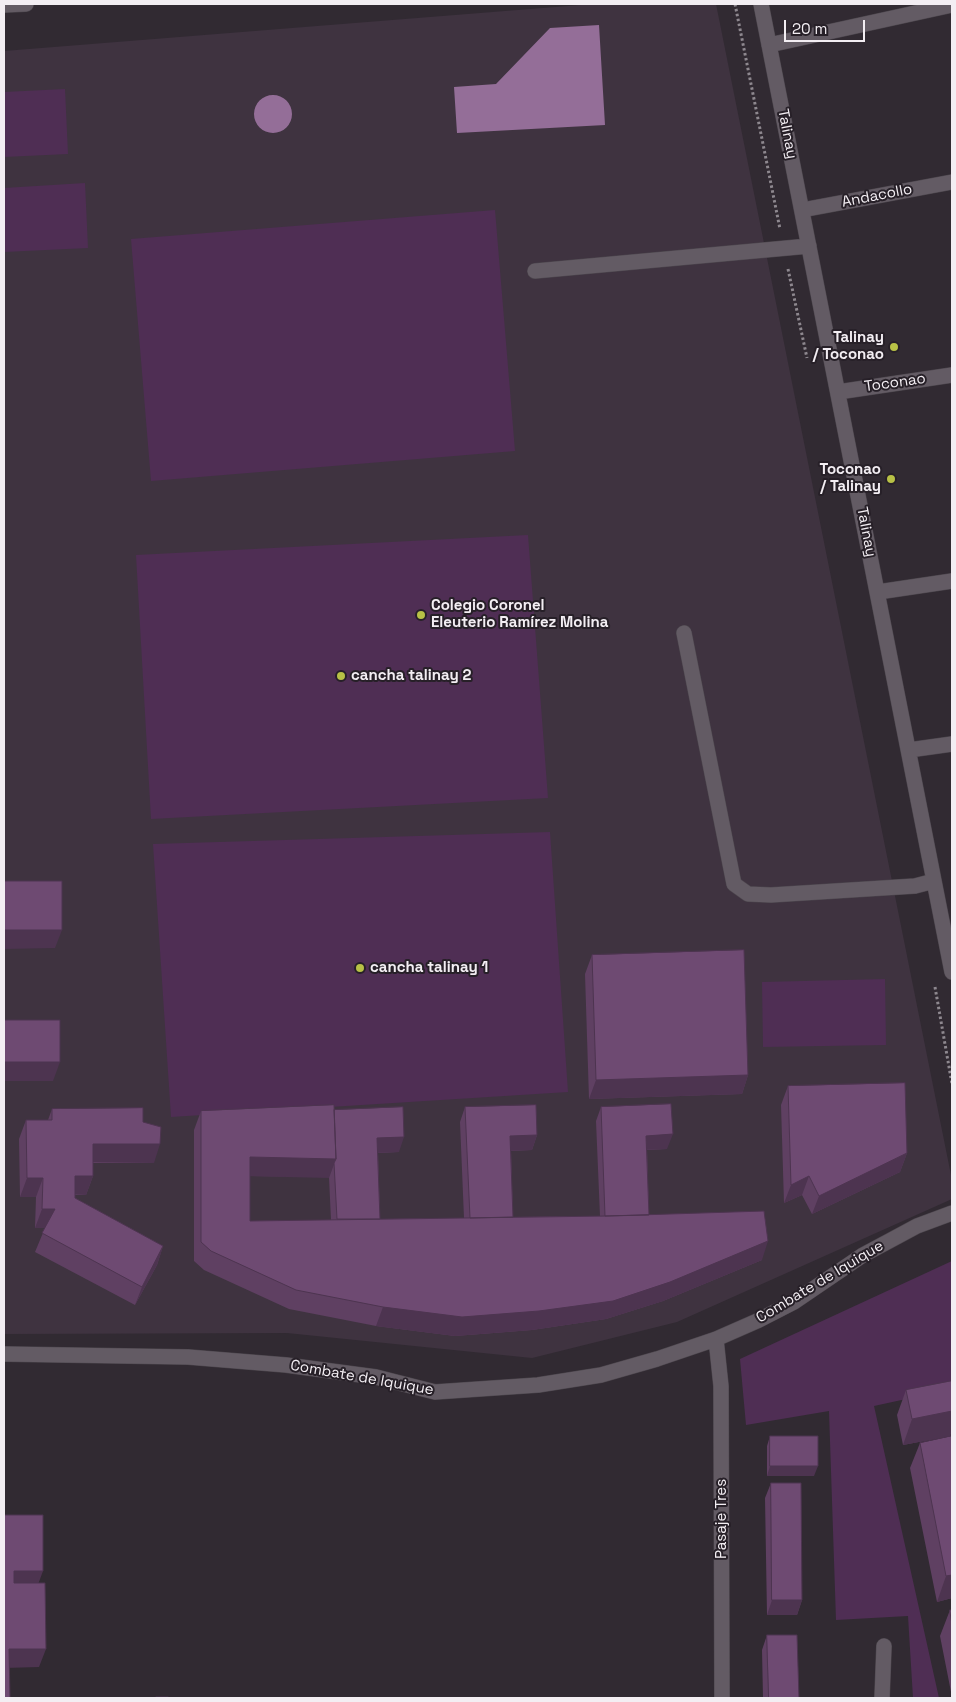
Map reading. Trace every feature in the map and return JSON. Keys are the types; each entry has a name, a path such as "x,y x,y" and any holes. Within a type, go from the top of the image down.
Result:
{"street":[{"path":"4,5 26,4"},
{"name":"Talinay","path":"761,4 934,881 947,922 952,972"},
{"path":"769,45 952,6"},
{"name":"Andacollo","path":"802,210 952,182"},
{"path":"535,271 809,246"},
{"name":"Toconao","path":"838,392 952,375"},
{"path":"878,592 952,581"},
{"path":"684,633 734,884 748,894 771,895 915,886 934,881"},
{"path":"908,750 952,744"},
{"name":"Combate de Iquique","path":"4,1354 188,1357 276,1364 376,1377 435,1392 538,1385 601,1375 716,1340 794,1302 863,1255 917,1226 952,1213"},
{"name":"Pasaje Tres","path":"716,1340 721,1386 722,1698"},
{"path":"882,1698 884,1646"}],"shaded area":[{"name":"Colegio Coronel Eleuterio Ramírez Molina","path":"593,4 716,4 952,1180 952,1199 677,1322 532,1358 287,1333 4,1334 4,51"},
{"path":"599,25 605,125 457,133 454,87 496,84 550,28"},
{"path":"65,89 68,154 4,157 4,92"},
{"path":"273,95 287,100 292,114 287,128 273,133 259,128 254,114 259,100"},
{"path":"85,183 88,248 4,252 4,188"},
{"path":"495,210 515,451 151,481 131,239"},
{"name":"cancha talinay 2","path":"528,535 548,798 151,819 136,555"},
{"name":"cancha talinay 1","path":"550,832 568,1092 171,1117 153,844"},
{"path":"885,979 886,1045 763,1047 762,982"},
{"path":"952,1261 952,1389 874,1406 939,1698 913,1698 908,1616 836,1620 829,1411 746,1425 740,1359"}],"building":[{"path":"4,881 62,881 62,930 4,930"},
{"path":"744,950 748,1075 596,1080 592,955"},
{"path":"4,1020 60,1020 60,1062 4,1062"},
{"path":"905,1083 907,1153 819,1196 809,1176 791,1185 788,1086"},
{"path":"671,1104 673,1134 646,1136 649,1215 605,1216 601,1107"},
{"path":"334,1105 336,1159 250,1157 250,1221 607,1216 764,1211 768,1241 670,1282 613,1301 539,1311 462,1317 383,1307 296,1290 211,1251 201,1242 201,1111"},
{"path":"536,1105 537,1135 510,1136 513,1217 470,1218 465,1107"},
{"path":"403,1107 404,1137 377,1138 380,1219 337,1219 334,1110"},
{"path":"143,1108 143,1122 161,1127 160,1144 93,1144 93,1176 75,1176 75,1198 163,1246 142,1287 42,1233 55,1209 42,1209 43,1178 27,1178 26,1120 52,1120 52,1109"},
{"path":"952,1381 952,1411 912,1419 906,1390"},
{"path":"770,1436 818,1436 818,1466 770,1466"},
{"path":"952,1436 952,1575 946,1576 920,1443"},
{"path":"771,1483 801,1483 802,1600 772,1600"},
{"path":"4,1515 43,1515 43,1571 14,1571 14,1583 45,1583 46,1649 9,1649 10,1698 4,1698"},
{"path":"767,1635 797,1635 799,1698 769,1698"}],"place":[{"name":"Talinay / Toconao","path":"894,347"},
{"name":"Toconao / Talinay","path":"891,479"},
{"name":"Colegio Coronel Eleuterio Ramírez Molina","path":"421,615"},
{"name":"cancha talinay 2","path":"341,676"},
{"name":"cancha talinay 1","path":"360,968"}]}
